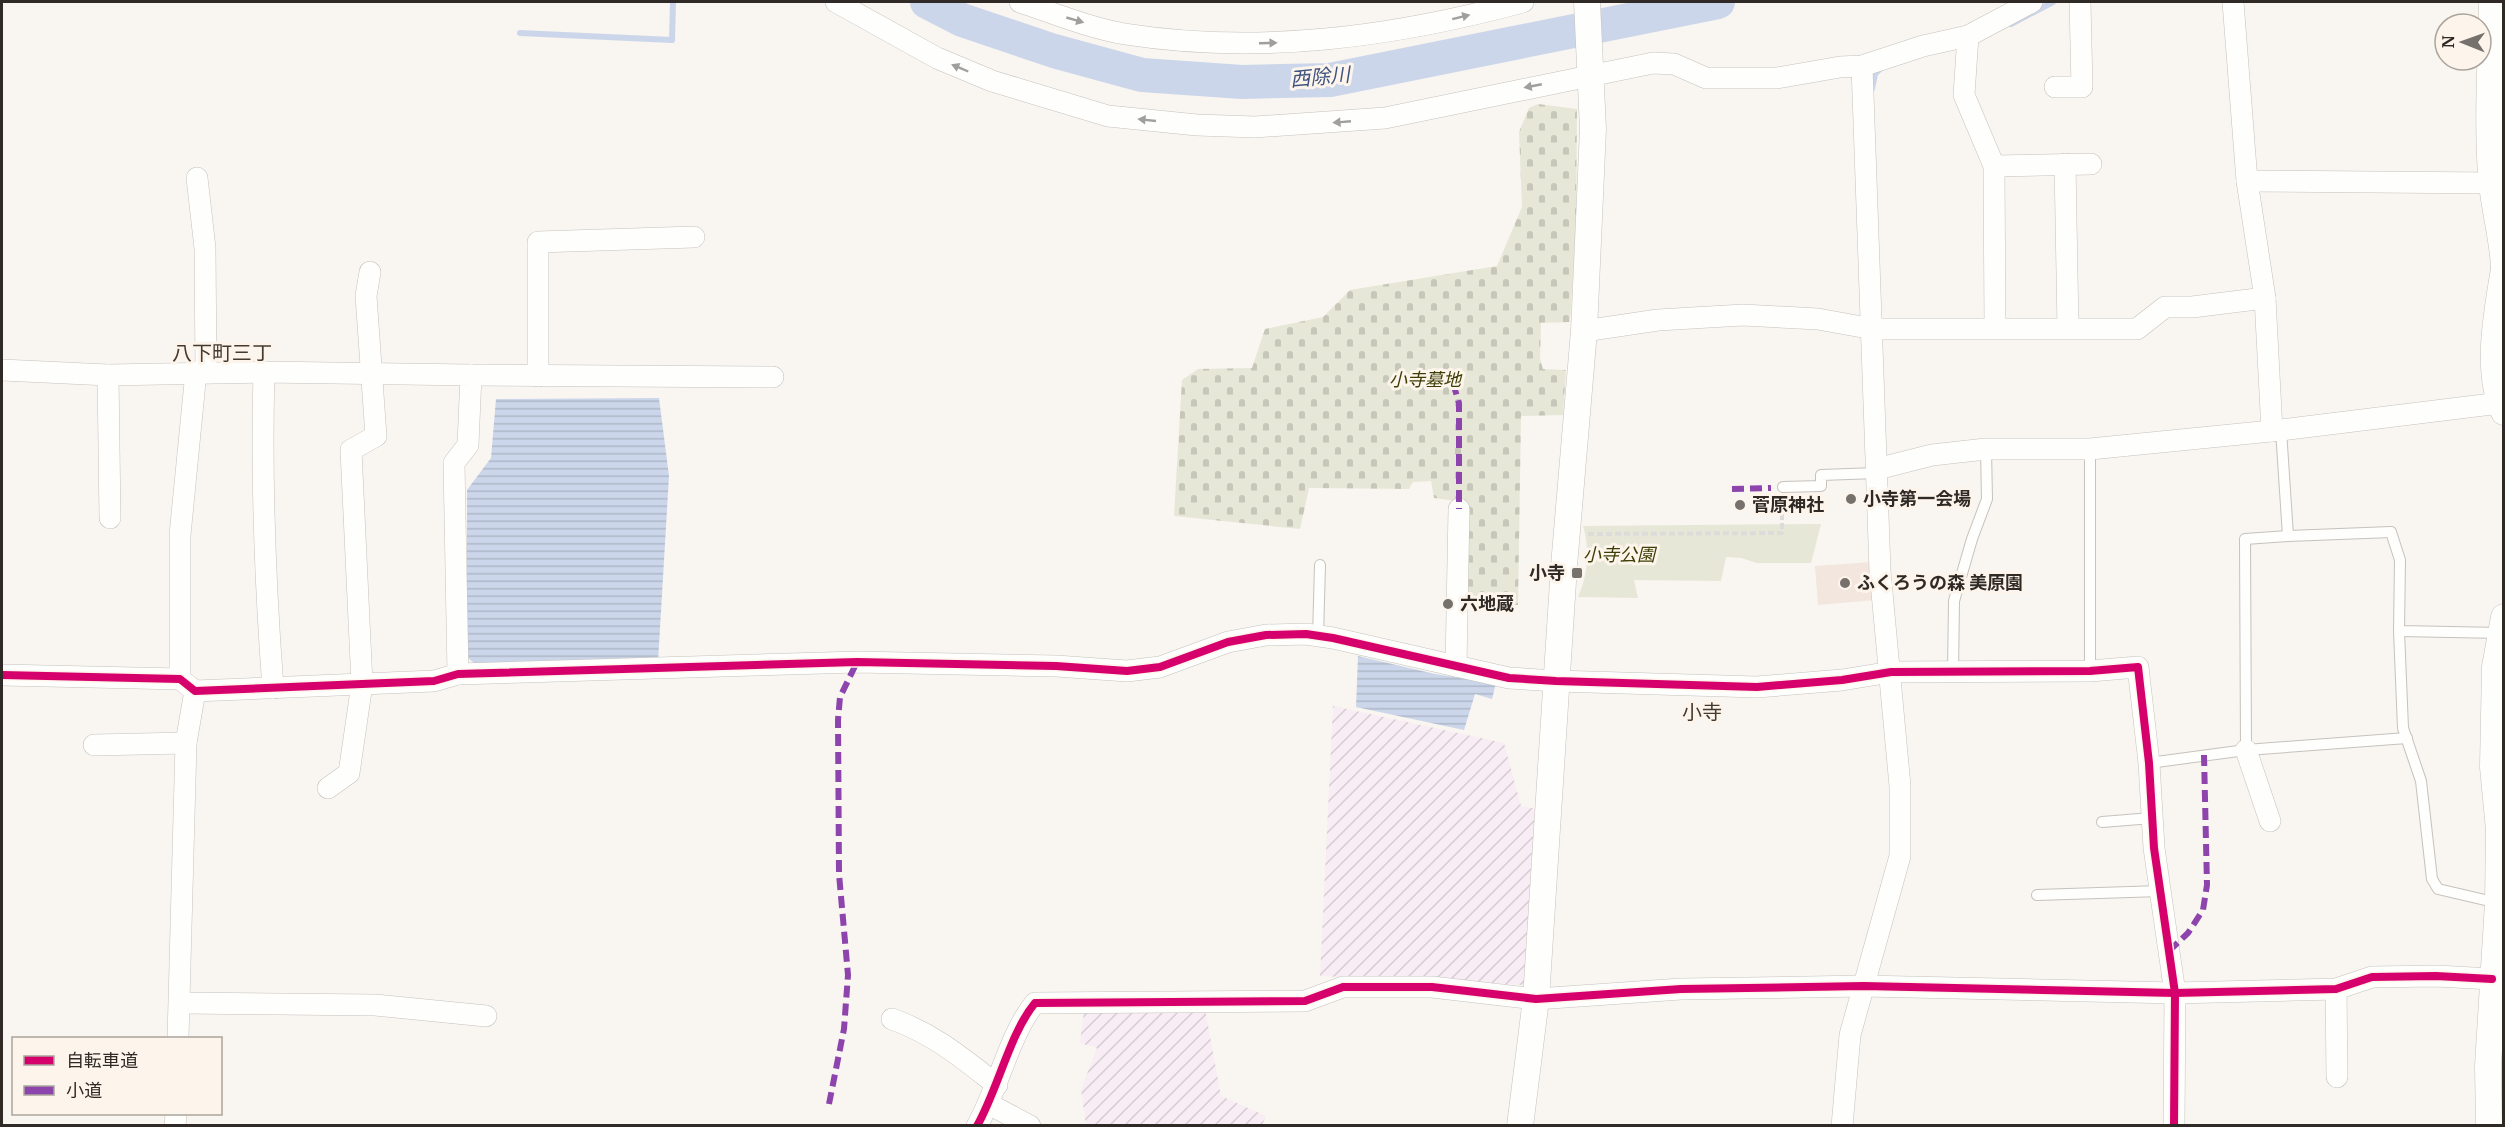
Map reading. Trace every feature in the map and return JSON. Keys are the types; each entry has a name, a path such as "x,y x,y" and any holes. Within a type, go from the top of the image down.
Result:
{"street":[{"path":"836,2 937,58 992,81 1108,116 1175,123 1255,127 1385,118 1590,65 1674,64 1706,78 1777,78 1840,67 1862,66 1923,45 1968,36 2032,2"},
{"path":"1020,2 1124,33 1202,41 1255,43 1373,35 1523,2"},
{"path":"1520,1125 1536,999 1556,681 1584,332 1593,129 1587,2"},
{"path":"2055,87 2082,87 2080,2"},
{"path":"2233,2 2247,181 2265,298 2277,430"},
{"path":"1877,471 1932,455 1986,449 2090,449 2502,408 2495,378 2504,267 2492,183 2490,144 2492,2"},
{"path":"1968,36 1964,95 1994,166 1995,328"},
{"path":"1842,1125 1850,1035 1900,856 1900,786 1880,571 1862,66"},
{"path":"2065,164 2068,328"},
{"path":"1994,166 2091,164"},
{"path":"178,1037 188,685 180,535 201,372 205,248 198,178"},
{"path":"2247,181 2492,183"},
{"path":"538,376 538,242 694,237"},
{"path":"328,788 349,773 362,684 351,450 376,436 366,296 370,272"},
{"path":"1584,332 1659,320 1743,315 1818,319 1873,330 2137,329 2165,307 2192,307 2265,298"},
{"path":"2,370 108,375 201,372 372,372 538,376 773,377"},
{"path":"264,372 262,457 265,579 273,688"},
{"path":"108,375 110,518"},
{"path":"458,674 454,463 468,445 471,375"},
{"path":"1456,666 1459,509"},
{"path":"2,675 273,688 434,681 458,674 857,662 1056,666 1127,671 1160,667 1228,642 1266,635 1318,636 1509,678 1556,681 1757,687 1842,680 1891,672 2090,671 2138,667 2149,762 2152,818 2175,993 2174,1125"},
{"path":"2489,1125 2488,1066 2498,903 2499,830 2493,767 2495,667 2501,635"},
{"path":"94,745 186,743"},
{"path":"2246,750 2270,821"},
{"path":"977,1125 993,1095 1024,1016 1035,1003 1305,1001 1343,987 1431,987 1536,999 1681,989 1864,986 2175,993 2336,989 2372,977 2436,976 2492,979"},
{"path":"2336,989 2337,1077"},
{"path":"180,1003 375,1005 486,1016"},
{"path":"892,1019 918,1028 956,1053 993,1095 1030,1125"}],"lane":[{"path":"2277,430 2288,536"},
{"path":"1953,672 1954,601 1972,539 1987,499 1986,449"},
{"path":"2090,449 2090,671"},
{"path":"1783,488 1821,486 1821,476 1877,471"},
{"path":"2246,750 2246,539 2391,532 2400,560 2399,630 2403,728 2421,781 2432,879 2438,889 2498,903"},
{"path":"1318,636 1320,564"},
{"path":"2399,630 2501,635"},
{"path":"2149,762 2246,750 2407,738"},
{"path":"2102,822 2152,818"},
{"path":"2037,895 2161,891"}],"path":[{"path":"1581,533 1782,533 1783,488"}],"shaded area":[{"name":"ふくろうの森 美原園","path":"1872,562 1876,600 1818,605 1815,566"},
{"path":"1333,706 1504,743 1521,806 1536,809 1525,985 1320,976"},
{"path":"1205,1009 1221,1096 1266,1116 1262,1125 1086,1125 1081,1090 1097,1048 1080,1043 1084,1010"}],"green space":[{"name":"小寺墓地","path":"1538,104 1577,109 1576,229 1570,322 1541,323 1540,359 1543,369 1566,370 1563,415 1521,416 1518,605 1463,604 1464,502 1434,498 1431,481 1413,482 1409,489 1309,488 1300,529 1174,516 1182,380 1198,369 1252,368 1265,329 1323,317 1350,290 1497,266 1522,207 1519,132 1529,108"},
{"name":"小寺公園","path":"1821,524 1811,563 1757,563 1741,558 1726,557 1721,581 1634,580 1638,598 1578,597 1587,562 1587,543 1583,526"}],"water":[{"path":"659,398 669,476 658,662 475,664 467,657 467,490 491,458 496,399"},
{"path":"1358,656 1435,674 1496,683 1492,699 1475,694 1464,730 1356,707"}],"waterway":[{"path":"520,33 672,40 673,2"},
{"name":"西除川","path":"927,2 962,20 1054,51 1142,75 1242,82 1330,80 1718,2"},
{"path":"2011,24 2053,2"},
{"path":"1872,89 1875,74 1882,67"}],"marked path":[{"path":"1453,383 1459,403 1459,509"},
{"path":"1732,489 1771,488"},
{"path":"829,1104 844,1029 848,975 839,874 838,720 840,697 857,662"},
{"path":"2169,951 2188,933 2203,910 2207,885 2204,755"}],"cycle path":[{"path":"2,675 180,679 195,691 434,681 458,674 857,662 1056,666 1127,671 1160,667 1228,642 1266,635 1306,634 1333,638 1509,678 1556,681 1757,687 1842,680 1891,672 2090,671 2138,667 2149,763 2154,848 2175,993 2174,1126"},
{"path":"977,1126 1018,1030 1035,1003 1305,1001 1343,987 1432,987 1536,999 1681,989 1864,986 2175,993 2336,989 2372,977 2436,976 2492,979"}],"place":[{"name":"小寺第一会場","path":"1851,499"},
{"name":"菅原神社","path":"1740,505"},
{"name":"小寺","path":"1577,573"},
{"name":"ふくろうの森 美原園","path":"1845,583"},
{"name":"六地蔵","path":"1448,604"}],"district":[{"name":"八下町三丁","path":"222,353"},
{"name":"小寺","path":"1702,712"}]}
